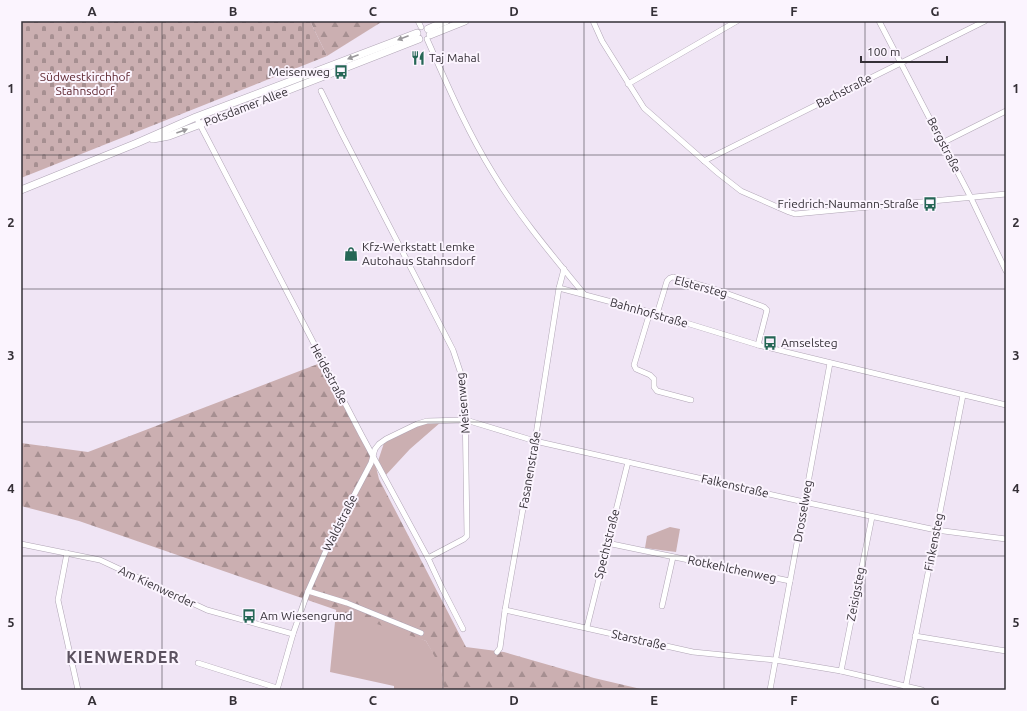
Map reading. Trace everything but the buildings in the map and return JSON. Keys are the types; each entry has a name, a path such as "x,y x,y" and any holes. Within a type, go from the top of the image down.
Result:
{"street":[{"name":"Potsdamer Allee","path":"137,143 170,136 200,125 446,21"},
{"name":"Potsdamer Allee","path":"21,190 137,143 196,117 423,32 465,21"},
{"path":"593,21 602,41 644,108 704,162 741,191 789,212 795,214 970,196 1006,194"},
{"path":"628,84 736,21"},
{"name":"Bergstraße","path":"879,21 970,196 1006,271"},
{"name":"Bachstraße","path":"704,162 984,21"},
{"path":"423,32 487,162 539,239 585,295"},
{"name":"Meisenweg","path":"321,91 344,139 454,350 462,377 466,420 466,536 464,539 428,558"},
{"path":"942,143 1006,112"},
{"name":"Heidestraße","path":"196,117 428,558 463,629"},
{"name":"Fasanenstraße","path":"497,652 500,648 505,610 564,269"},
{"name":"Elstersteg","path":"657,314 667,281 670,278 674,277 720,290 764,307 767,310 758,345"},
{"path":"560,288 585,295"},
{"name":"Bahnhofstraße","path":"585,295 657,314 758,345 1006,405"},
{"path":"650,312 634,365 636,369 650,374 654,379 654,387 657,391 691,400"},
{"name":"Drosselweg","path":"775,660 830,363"},
{"name":"Finkensteg","path":"905,688 964,395"},
{"name":"Falkenstraße","path":"466,420 535,441 872,517 936,530 1006,539"},
{"name":"Waldstraße","path":"308,591 332,537 371,463 375,449 382,441 427,421 466,420"},
{"name":"Spechtstraße","path":"587,627 628,462"},
{"name":"Zeisigsteg","path":"840,671 872,517"},
{"name":"Rotkehlchenweg","path":"607,543 790,581"},
{"name":"Am Kienwerder","path":"21,544 100,560 207,610 293,634"},
{"path":"67,553 58,600 78,690"},
{"name":"Rotkehlchenweg","path":"662,606 673,557"},
{"path":"198,663 277,689 293,634 308,591 347,603 421,633"},
{"name":"Starstraße","path":"505,610 587,627 692,652 775,660 840,671 905,688 922,690"},
{"path":"915,636 1006,651"},
{"path":"770,690 775,660"}],"green space":[{"name":"Südwestkirchhof Stahnsdorf","path":"21,21 310,21 327,56 21,178"},
{"path":"310,21 383,21 327,56"},
{"path":"323,362 373,455 379,479 466,647 504,652 594,678 645,690 444,690 441,668 426,641 79,521 21,506 21,443 88,452"},
{"path":"441,422 410,449 385,476 378,461 384,443 418,425"},
{"path":"670,527 680,529 676,552 645,548 647,536"},
{"path":"337,602 426,641 441,666 444,690 394,690 394,686 330,672"}],"place":[{"name":"Taj Mahal","path":"418,58"},
{"name":"Meisenweg","path":"341,72"},
{"name":"Friedrich-Naumann-Straße","path":"930,204"},
{"name":"Kfz-Werkstatt Lemke Autohaus Stahnsdorf","path":"351,254"},
{"name":"Amselsteg","path":"770,343"},
{"name":"Am Wiesengrund","path":"249,616"}],"district":[{"name":"KIENWERDER","path":"123,657"}]}
